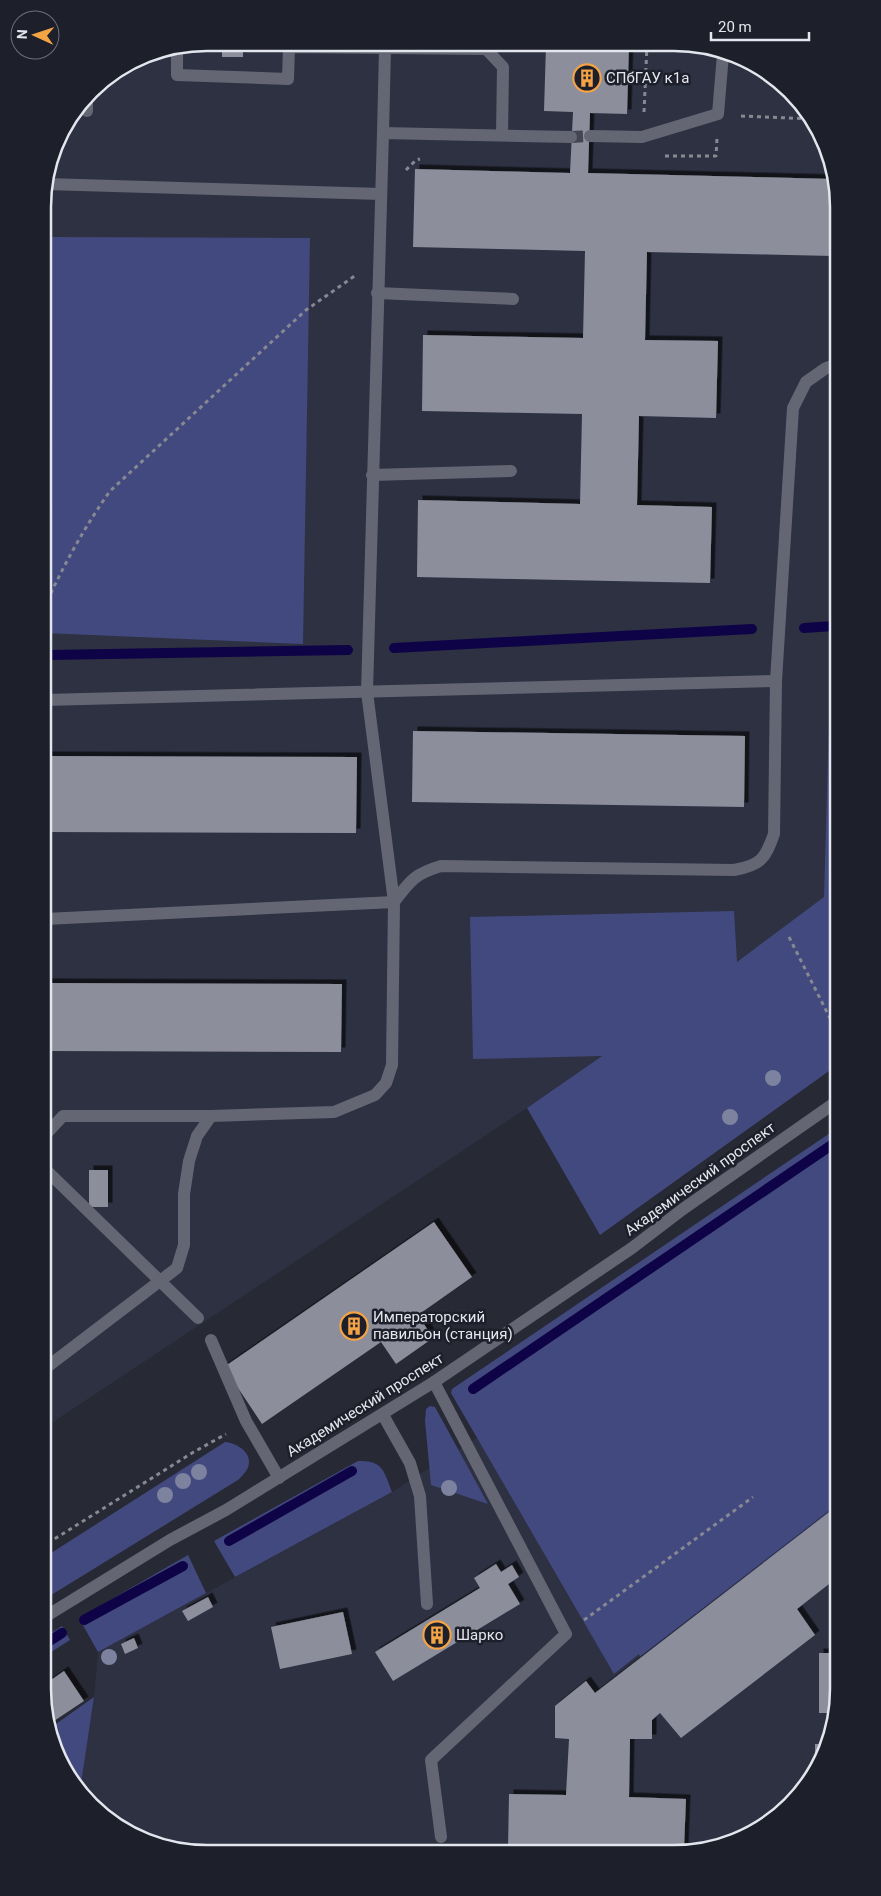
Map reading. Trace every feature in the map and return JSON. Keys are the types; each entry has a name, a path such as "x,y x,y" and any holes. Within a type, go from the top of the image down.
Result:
{"street":[{"path":"178,55 177,75 288,78 289,51"},
{"path":"51,1128 63,1116 211,1116 334,1112 375,1095 386,1083 392,1065 394,902 367,692 384,51"},
{"path":"488,51 503,67 502,135"},
{"path":"590,136 642,137 718,114 723,60"},
{"path":"383,133 571,137"},
{"path":"54,184 381,194"},
{"path":"377,293 513,299"},
{"path":"394,902 410,880 423,871 441,866 734,870 752,867 767,853 774,834 776,681 793,408 806,382 830,367"},
{"path":"372,475 511,471"},
{"path":"52,700 776,681"},
{"path":"52,919 394,902"},
{"name":"Академический проспект","path":"51,1613 170,1540 226,1510 434,1382 632,1248 683,1209 829,1107"},
{"path":"51,1364 161,1282 176,1268 184,1245 184,1194 189,1161 196,1136 211,1116"},
{"path":"51,1175 198,1318"},
{"path":"211,1340 246,1421 279,1478"},
{"path":"434,1382 566,1634 431,1760 441,1837"},
{"path":"383,1415 410,1462 420,1496 427,1604"}],"path":[{"path":"642,137 648,51"},
{"path":"718,114 803,119"},
{"path":"404,171 416,160 424,158"},
{"path":"52,591 86,525 110,491 306,310 379,260"},
{"path":"789,937 829,1017"},
{"path":"51,1541 192,1453 232,1431"},
{"path":"566,1634 753,1497"}],"shaded area":[{"path":"207,51 674,51 704,54 743,67 761,77 777,90 804,120 814,138 821,157 828,187 830,207 829,965 736,963 527,1108 51,1423 52,197 57,167 63,147 83,112 104,90 120,77 138,67 157,60 187,53"},
{"path":"52,237 310,238 303,644 52,633"},
{"path":"830,699 829,1071 600,1235 527,1108 602,1056 473,1059 470,917 734,911 737,962 824,897"},
{"path":"829,1133 829,1512 640,1657 639,1654 614,1674 451,1393 452,1389"},
{"path":"829,1214 829,1699 827,1719 814,1758 804,1776 777,1806 761,1819 734,1833 714,1839 674,1845 207,1845 177,1842 138,1829 120,1819 104,1806 81,1781 94,1697 98,1652 392,1492"},
{"path":"430,1406 435,1407 488,1504 431,1485 425,1421 426,1409"},
{"path":"225,1442 236,1445 247,1455 249,1465 238,1480 51,1595 51,1553"},
{"path":"358,1461 373,1462 378,1465 384,1473 392,1492 235,1577 214,1541"},
{"path":"188,1555 206,1593 98,1652 79,1618"},
{"path":"62,1626 70,1640 51,1652 51,1633"},
{"path":"94,1697 81,1781 63,1749 56,1724"}],"building":[{"path":"222,51 243,51 243,57 222,57"},
{"path":"546,51 629,51 627,114 590,113 588,173 826,179 830,207 830,256 647,252 645,340 718,341 716,418 639,416 637,505 712,507 710,583 417,577 418,500 580,504 582,414 422,411 423,335 583,338 585,251 413,247 415,169 570,173 573,112 544,111"},
{"path":"413,731 745,736 744,807 412,802"},
{"path":"52,756 357,757 356,833 52,832"},
{"path":"51,983 342,984 341,1052 51,1051"},
{"path":"89,1170 108,1170 108,1207 89,1207"},
{"name":"Императорский павильон (станция)","path":"434,1222 472,1277 418,1315 433,1338 396,1364 381,1342 262,1424 224,1367"},
{"path":"829,1512 829,1584 797,1609 815,1635 681,1738 660,1713 652,1720 652,1739 630,1739 629,1797 686,1799 684,1844 508,1845 509,1794 566,1795 569,1739 555,1738 555,1706 586,1681 595,1693"},
{"name":"Шарко","path":"496,1564 501,1572 512,1565 519,1577 508,1584 520,1604 393,1681 375,1652 480,1588 474,1578"},
{"path":"208,1597 213,1607 188,1621 182,1611"},
{"path":"343,1612 352,1654 280,1669 271,1627"},
{"path":"134,1638 138,1648 125,1654 121,1644"},
{"path":"819,1653 829,1653 828,1713 819,1713"},
{"path":"64,1671 84,1701 55,1720 51,1680"},
{"path":"815,1744 819,1744 815,1755"}],"waterway":[{"path":"804,628 830,626"},
{"path":"394,648 752,629"},
{"path":"52,655 348,650"},
{"path":"473,1389 829,1147"},
{"path":"229,1541 352,1471"},
{"path":"84,1620 183,1566"},
{"path":"51,1640 62,1633"}],"tunnel":[{"path":"571,137 590,136"}],"place":[{"name":"СПбГАУ к1а","path":"587,78"},
{"name":"Императорский павильон (станция)","path":"354,1326"},
{"name":"Шарко","path":"437,1635"}]}
